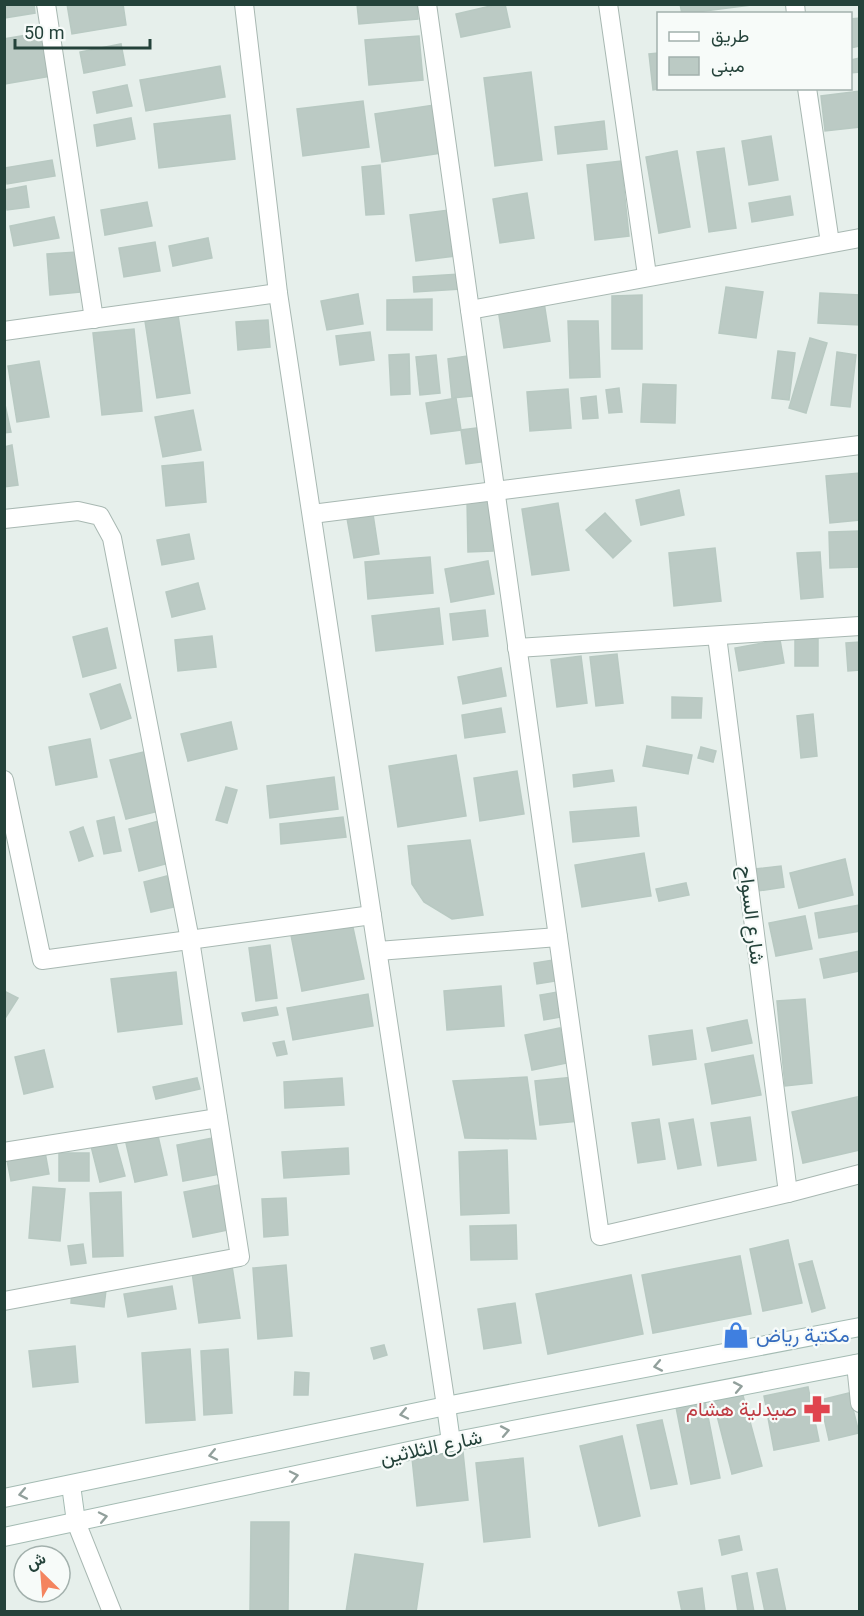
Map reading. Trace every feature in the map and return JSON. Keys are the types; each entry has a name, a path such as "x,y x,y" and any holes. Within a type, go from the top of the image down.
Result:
{"street":[{"path":"46,4 94,319"},
{"path":"244,4 278,293 452,1442"},
{"path":"427,4 600,1236 788,1194 860,1174"},
{"path":"608,4 647,275"},
{"path":"807,90 830,243"},
{"path":"470,310 647,275 860,238"},
{"path":"4,332 278,293"},
{"path":"312,514 860,446"},
{"path":"4,519 78,511 100,516 112,538 190,940 240,1257 4,1301"},
{"path":"517,648 860,626"},
{"name":"شارع السواح","path":"717,636 788,1194"},
{"path":"4,780 42,960 372,915"},
{"path":"378,951 558,937"},
{"path":"4,1152 218,1118"},
{"name":"شارع الثلاثين","path":"4,1498 446,1406 860,1327"},
{"path":"858,1363 860,1403"},
{"name":"شارع الثلاثين","path":"4,1537 452,1442 858,1363"},
{"path":"71,1485 76,1522 112,1611"}],"building":[{"path":"4,4 34,4 35,13 4,18"},
{"path":"67,4 123,4 126,25 72,34"},
{"path":"357,4 417,4 418,19 359,24"},
{"path":"505,4 510,27 461,37 456,14"},
{"path":"680,4 759,4 697,12 682,12"},
{"path":"860,18 860,46 852,48 852,19"},
{"path":"44,32 52,76 4,84 4,39"},
{"path":"419,36 423,80 369,85 365,40"},
{"path":"121,44 125,65 84,73 80,52"},
{"path":"657,53 657,89 653,90 649,54"},
{"path":"860,58 860,72 852,73 852,60"},
{"path":"220,66 225,97 146,111 140,80"},
{"path":"531,72 542,160 495,166 484,78"},
{"path":"127,85 132,106 97,113 93,92"},
{"path":"860,91 860,127 825,131 821,96"},
{"path":"363,101 369,147 303,156 297,109"},
{"path":"434,105 441,153 382,162 375,114"},
{"path":"230,115 235,159 159,168 154,124"},
{"path":"131,118 135,139 97,146 94,125"},
{"path":"604,121 607,149 558,154 555,127"},
{"path":"771,136 778,180 749,185 742,141"},
{"path":"724,148 736,228 709,232 697,152"},
{"path":"677,151 690,227 659,233 646,157"},
{"path":"52,160 55,176 7,184 4,168"},
{"path":"621,161 629,236 595,240 587,165"},
{"path":"380,165 384,214 366,215 362,167"},
{"path":"26,186 29,207 7,210 4,190"},
{"path":"527,193 534,238 500,243 493,199"},
{"path":"790,196 793,215 752,222 749,203"},
{"path":"147,202 152,226 105,235 101,210"},
{"path":"449,210 455,256 416,261 410,215"},
{"path":"54,217 59,238 14,246 10,226"},
{"path":"208,238 212,258 173,266 169,246"},
{"path":"155,242 160,271 124,277 119,248"},
{"path":"77,252 80,292 50,295 47,254"},
{"path":"460,274 461,289 414,292 413,277"},
{"path":"726,287 763,292 756,338 719,333"},
{"path":"820,293 860,295 860,325 818,323"},
{"path":"358,294 363,324 327,330 321,301"},
{"path":"642,295 642,349 612,349 612,296"},
{"path":"432,299 432,330 387,330 387,300"},
{"path":"544,302 550,341 504,348 498,309"},
{"path":"178,315 190,393 157,398 145,321"},
{"path":"268,320 270,347 238,350 236,322"},
{"path":"568,321 598,321 600,377 570,378"},
{"path":"134,329 142,411 102,415 93,333"},
{"path":"370,332 374,360 340,365 336,336"},
{"path":"810,338 827,343 806,413 789,408"},
{"path":"778,351 795,353 789,400 772,398"},
{"path":"837,352 856,355 850,407 831,405"},
{"path":"409,354 410,394 391,395 389,355"},
{"path":"436,355 440,393 420,395 416,357"},
{"path":"467,356 472,396 452,398 448,359"},
{"path":"39,361 49,417 17,422 8,366"},
{"path":"643,384 676,385 675,423 641,422"},
{"path":"619,388 622,412 609,413 606,390"},
{"path":"568,389 571,428 530,431 527,392"},
{"path":"596,396 598,418 583,419 581,398"},
{"path":"456,398 461,430 431,434 426,403"},
{"path":"4,400 11,432 4,433"},
{"path":"193,410 201,450 163,457 155,417"},
{"path":"484,427 488,461 466,464 461,430"},
{"path":"12,445 18,485 4,487 4,447"},
{"path":"203,462 206,502 166,506 162,466"},
{"path":"860,473 860,520 830,523 826,476"},
{"path":"679,490 684,515 641,525 636,500"},
{"path":"492,499 493,551 468,552 467,500"},
{"path":"558,503 569,570 532,575 522,509"},
{"path":"605,513 631,541 613,558 586,530"},
{"path":"373,514 379,554 354,558 347,518"},
{"path":"860,531 860,567 830,568 829,532"},
{"path":"189,534 194,559 162,565 157,540"},
{"path":"715,548 721,601 674,606 669,553"},
{"path":"820,552 823,597 801,599 797,553"},
{"path":"430,557 433,593 368,599 365,562"},
{"path":"488,561 494,594 451,602 445,569"},
{"path":"198,583 205,609 172,617 166,592"},
{"path":"439,608 443,644 376,651 372,616"},
{"path":"485,610 488,636 453,640 450,614"},
{"path":"107,628 116,668 83,677 73,637"},
{"path":"212,636 216,667 178,671 175,640"},
{"path":"795,639 818,639 818,666 795,666"},
{"path":"780,640 784,663 739,671 735,648"},
{"path":"860,642 860,670 848,671 846,643"},
{"path":"617,654 623,703 596,706 590,657"},
{"path":"581,656 587,703 557,707 551,660"},
{"path":"501,668 506,696 463,704 458,677"},
{"path":"120,684 131,718 101,729 90,694"},
{"path":"672,697 702,698 701,718 672,718"},
{"path":"501,708 505,732 465,738 462,715"},
{"path":"813,714 817,756 801,758 797,716"},
{"path":"231,722 237,749 188,761 181,734"},
{"path":"90,739 97,777 56,785 49,747"},
{"path":"647,746 692,755 688,774 643,766"},
{"path":"701,747 716,751 713,762 698,758"},
{"path":"144,752 159,811 126,819 110,760"},
{"path":"456,755 466,816 398,827 389,766"},
{"path":"612,770 614,781 574,787 573,775"},
{"path":"517,771 524,814 480,821 474,778"},
{"path":"334,777 338,809 270,818 267,786"},
{"path":"226,787 237,790 227,823 216,820"},
{"path":"636,807 639,836 573,842 570,812"},
{"path":"114,817 121,851 104,854 97,821"},
{"path":"343,817 346,837 281,844 280,824"},
{"path":"159,821 169,863 139,871 129,829"},
{"path":"83,827 93,856 79,861 70,832"},
{"path":"470,840 483,915 452,919 424,902 412,884 408,846"},
{"path":"644,853 651,896 582,907 575,865"},
{"path":"845,859 853,895 799,908 790,873"},
{"path":"781,866 784,887 758,891 755,869"},
{"path":"167,876 174,907 151,912 144,882"},
{"path":"686,883 689,895 659,901 656,889"},
{"path":"860,905 860,931 819,938 815,913"},
{"path":"805,916 812,949 776,956 769,923"},
{"path":"352,923 364,979 302,991 291,935"},
{"path":"270,945 277,998 256,1001 249,948"},
{"path":"860,951 860,971 824,978 820,959"},
{"path":"559,959 562,980 537,984 534,963"},
{"path":"176,972 182,1024 118,1032 111,979"},
{"path":"501,986 504,1026 447,1030 444,991"},
{"path":"4,991 18,998 4,1020"},
{"path":"563,991 567,1016 544,1020 540,995"},
{"path":"368,994 373,1026 293,1040 287,1008"},
{"path":"805,999 812,1083 785,1086 777,1001"},
{"path":"276,1007 278,1015 244,1021 242,1013"},
{"path":"747,1020 752,1043 712,1051 707,1028"},
{"path":"560,1028 567,1063 532,1070 525,1035"},
{"path":"692,1030 696,1059 653,1065 649,1036"},
{"path":"284,1041 287,1054 277,1056 273,1043"},
{"path":"44,1050 53,1087 24,1094 15,1057"},
{"path":"753,1055 761,1095 712,1104 705,1064"},
{"path":"527,1077 536,1139 465,1138 453,1081"},
{"path":"574,1077 579,1121 540,1125 535,1081"},
{"path":"197,1078 200,1089 156,1099 153,1087"},
{"path":"342,1078 344,1105 285,1108 284,1082"},
{"path":"857,1097 860,1150 803,1163 792,1112"},
{"path":"750,1117 756,1160 718,1166 711,1123"},
{"path":"659,1119 665,1159 638,1163 632,1123"},
{"path":"693,1119 701,1165 678,1169 669,1123"},
{"path":"158,1136 167,1175 135,1182 126,1143"},
{"path":"213,1138 220,1174 183,1181 177,1145"},
{"path":"115,1140 125,1176 100,1182 91,1146"},
{"path":"348,1148 349,1174 284,1178 282,1152"},
{"path":"507,1150 509,1213 461,1215 459,1152"},
{"path":"45,1152 49,1174 11,1181 7,1160"},
{"path":"59,1153 89,1153 89,1181 59,1181"},
{"path":"219,1185 228,1230 193,1237 184,1192"},
{"path":"33,1187 65,1189 60,1241 29,1238"},
{"path":"121,1192 123,1256 93,1257 90,1193"},
{"path":"286,1198 288,1235 264,1237 262,1199"},
{"path":"516,1225 517,1259 471,1260 470,1226"},
{"path":"788,1240 802,1303 763,1311 750,1249"},
{"path":"83,1244 86,1263 71,1265 68,1246"},
{"path":"740,1256 751,1314 653,1333 642,1275"},
{"path":"812,1261 825,1308 812,1312 799,1264"},
{"path":"286,1265 292,1336 258,1339 253,1268"},
{"path":"232,1266 240,1318 199,1323 192,1272"},
{"path":"631,1275 643,1334 548,1354 536,1294"},
{"path":"72,1286 106,1290 104,1307 71,1303"},
{"path":"172,1286 176,1309 128,1317 124,1294"},
{"path":"515,1303 521,1343 484,1349 478,1309"},
{"path":"384,1345 387,1355 374,1359 371,1348"},
{"path":"75,1346 78,1382 33,1387 29,1351"},
{"path":"190,1349 195,1420 146,1423 142,1353"},
{"path":"228,1349 232,1413 204,1415 201,1351"},
{"path":"295,1372 309,1373 308,1395 294,1395"},
{"path":"808,1387 819,1441 774,1450 764,1396"},
{"path":"742,1392 762,1466 732,1474 713,1400"},
{"path":"849,1393 859,1433 829,1440 820,1400"},
{"path":"705,1401 720,1478 691,1484 676,1407"},
{"path":"662,1420 677,1484 651,1489 637,1425"},
{"path":"622,1436 640,1516 599,1526 580,1446"},
{"path":"463,1452 468,1500 417,1506 412,1458"},
{"path":"523,1458 530,1537 484,1542 476,1463"},
{"path":"251,1522 289,1522 288,1612 250,1612"},
{"path":"739,1536 742,1550 722,1555 719,1540"},
{"path":"355,1554 423,1564 416,1612 346,1612"},
{"path":"777,1569 786,1612 765,1612 757,1573"},
{"path":"747,1573 754,1612 738,1612 732,1576"},
{"path":"702,1588 705,1612 682,1612 678,1592"}],"place":[{"name":"مكتبة رياض","path":"736,1335"},
{"name":"صيدلية هشام","path":"817,1409"}]}
